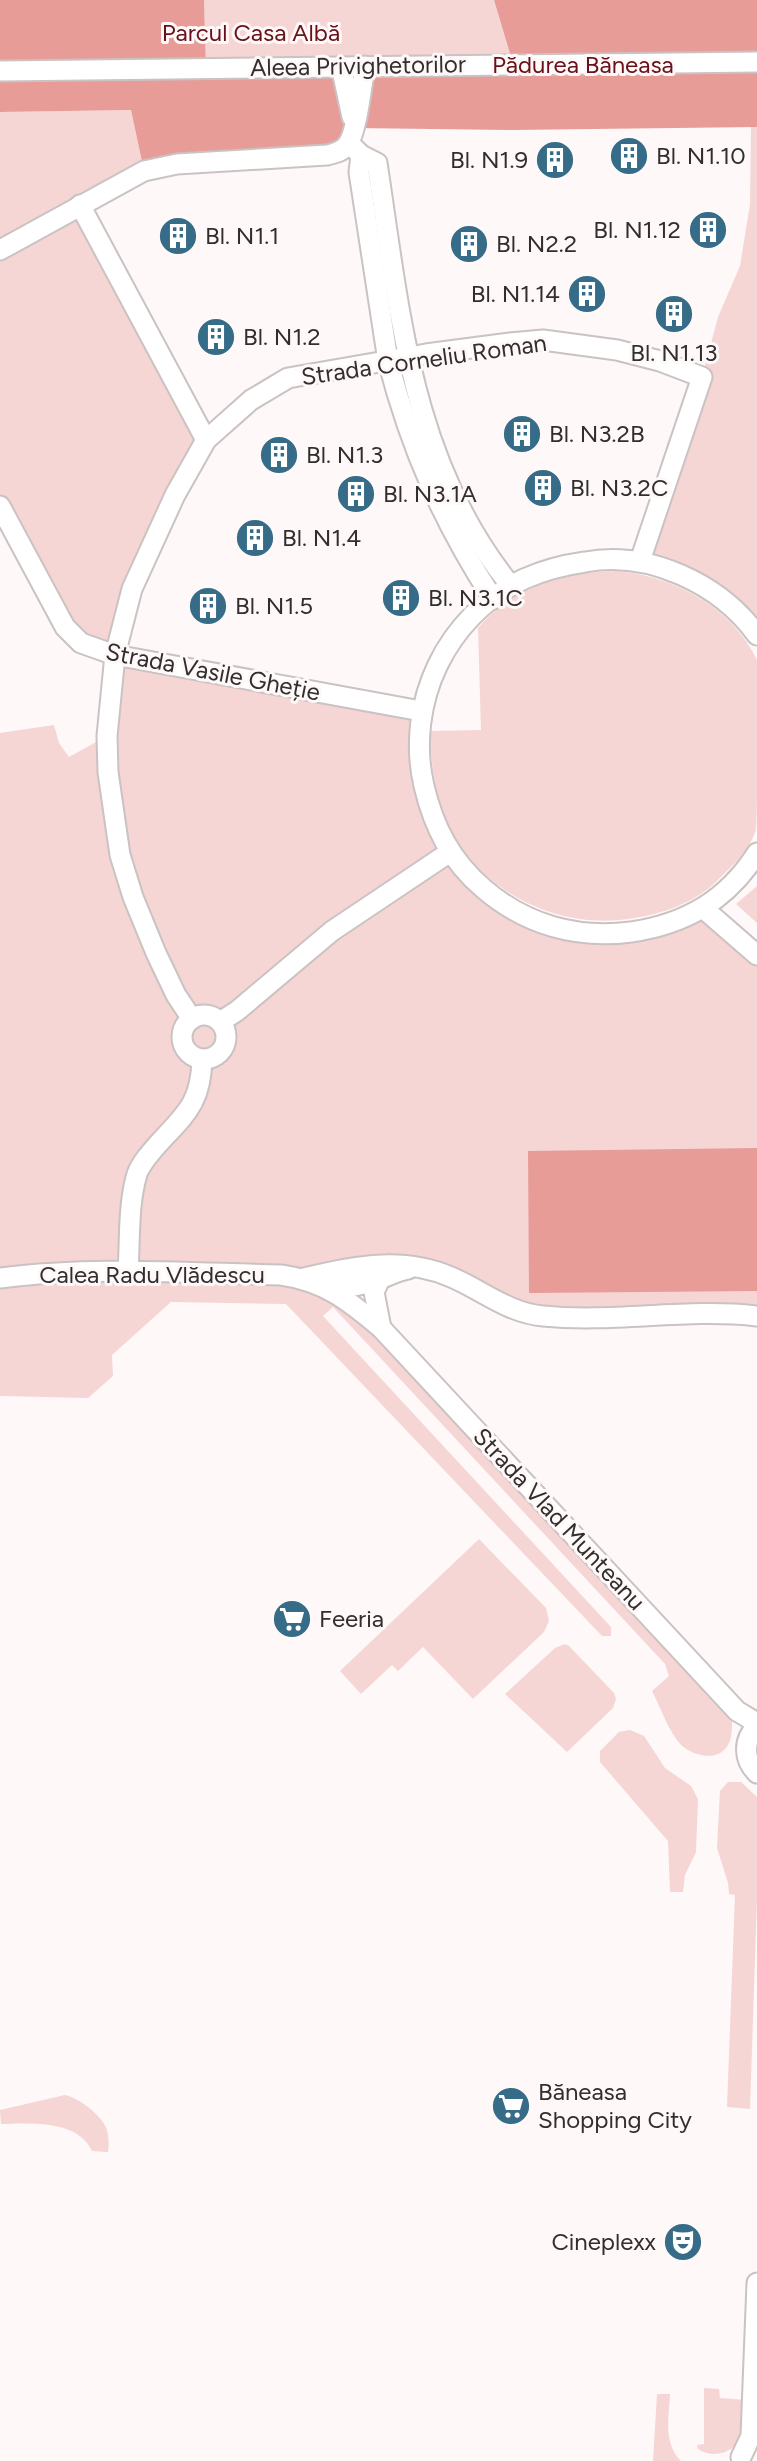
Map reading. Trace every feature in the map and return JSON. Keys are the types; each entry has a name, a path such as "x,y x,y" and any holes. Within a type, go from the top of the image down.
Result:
{"street":[{"name":"Aleea Privighetorilor","path":"0,71 757,62"},
{"path":"341,66 355,142 377,163 404,417 427,480 443,513 493,599"},
{"path":"0,250 144,171 160,167 338,153 355,142 365,66"},
{"path":"80,205 206,440"},
{"name":"Strada Corneliu Roman","path":"192,1019 176,995 156,953 133,897 120,855 108,772 107,736 115,655 132,589 175,495 206,440 251,400 288,378 398,359 543,340 617,350 660,361 702,377 640,561"},
{"path":"398,359 453,492 486,552 511,586"},
{"name":"Strada Vasile Gheție","path":"0,506 65,627 81,643 115,655 421,711"},
{"path":"757,635 740,615 702,586 683,576 640,561 603,560 553,568 511,586 480,608 464,625 432,675 419,725 419,767 430,813 450,852 470,877 499,902 533,921 571,933 606,935 644,930 704,909 737,879 757,853"},
{"path":"220,1022 237,1011 332,931 450,852"},
{"path":"704,909 757,955"},
{"path":"204,1015 220,1022 226,1032 225,1045 216,1055 202,1059 188,1052 183,1044 185,1026 192,1019 204,1015"},
{"path":"128,1272 137,1173 149,1153 189,1110 202,1083 202,1059"},
{"name":"Calea Radu Vlădescu","path":"0,1278 128,1272 281,1275 304,1278 375,1272 390,1263 450,1277 506,1307 540,1316 757,1316"},
{"path":"352,1294 375,1272"},
{"path":"375,1272 374,1292 381,1328"},
{"name":"Calea Radu Vlădescu","path":"304,1278 352,1294 381,1328"},
{"name":"Strada Vlad Munteanu","path":"381,1328 754,1728 746,1756 757,1773"},
{"path":"748,2451 757,2283"}],"green space":[{"name":"Pădurea Băneasa","path":"0,0 204,0 206,68 513,64 494,0 757,0 757,127 511,130 354,128 349,143 144,171 131,110 0,112"},
{"name":"Parcul Casa Albă","path":"204,0 494,0 513,65 206,68"},
{"path":"131,110 144,171 80,205 206,440 175,495 116,655 421,711 430,813 499,902 606,935 704,909 757,955 757,1316 540,1316 450,1277 343,1268 0,1278 0,733 54,725 59,743 69,757 107,736 115,655 81,643 0,506 0,112"},
{"path":"751,127 757,127 757,635 740,615 640,561 702,377 718,317 740,266 750,204"},
{"path":"616,571 658,579 698,597 732,624 757,660 756,829 740,857 699,895 676,907 652,914 599,921 542,909 516,897 492,880 471,860 455,837 442,810 433,771 430,731 481,730 478,628 492,614 523,592 541,584 578,575"},
{"path":"757,886 757,923 736,904"},
{"path":"757,1148 757,1291 529,1293 528,1151"},
{"path":"63,1278 299,1282 359,1319 732,1716 731,1737 726,1748 716,1755 704,1756 681,1745 668,1726 652,1691 669,1676 665,1664 333,1307 323,1316 611,1627 611,1636 602,1636 286,1304 171,1302 112,1355 113,1376 88,1398 0,1396 0,1287"},
{"path":"479,1539 546,1608 549,1621 544,1632 473,1699 423,1647 398,1671 392,1665 361,1694 340,1671"},
{"path":"565,1644 614,1693 616,1699 613,1708 567,1752 505,1694 555,1648"},
{"path":"630,1730 644,1736 665,1768 691,1786 698,1799 696,1852 685,1875 683,1892 670,1892 668,1841 600,1762 600,1751 619,1732"},
{"path":"728,1782 741,1782 757,1797 757,1899 750,2109 727,2107 735,1895 729,1894 717,1848 720,1791"},
{"path":"65,2095 83,2103 104,2124 108,2133 108,2152 92,2151 85,2141 65,2129 40,2124 1,2124 0,2110"},
{"path":"704,2388 719,2389 720,2398 747,2400 746,2426 742,2436 733,2448 726,2451 712,2454 698,2449 697,2445 704,2444"},
{"path":"657,2394 670,2394 669,2438 681,2461 653,2461"}],"place":[{"name":"Bl. N1.10","path":"629,156"},
{"name":"Bl. N1.9","path":"555,160"},
{"name":"Bl. N1.12","path":"708,230"},
{"name":"Bl. N1.1","path":"178,236"},
{"name":"Bl. N2.2","path":"469,244"},
{"name":"Bl. N1.14","path":"587,294"},
{"name":"Bl. N1.13","path":"674,314"},
{"name":"Bl. N1.2","path":"216,337"},
{"name":"Bl. N3.2B","path":"522,434"},
{"name":"Bl. N1.3","path":"279,455"},
{"name":"Bl. N3.2C","path":"543,488"},
{"name":"Bl. N3.1A","path":"356,494"},
{"name":"Bl. N1.4","path":"255,538"},
{"name":"Bl. N3.1C","path":"401,598"},
{"name":"Bl. N1.5","path":"208,606"},
{"name":"Feeria","path":"292,1619"},
{"name":"Băneasa Shopping City","path":"511,2106"},
{"name":"Cineplexx","path":"683,2242"}]}
